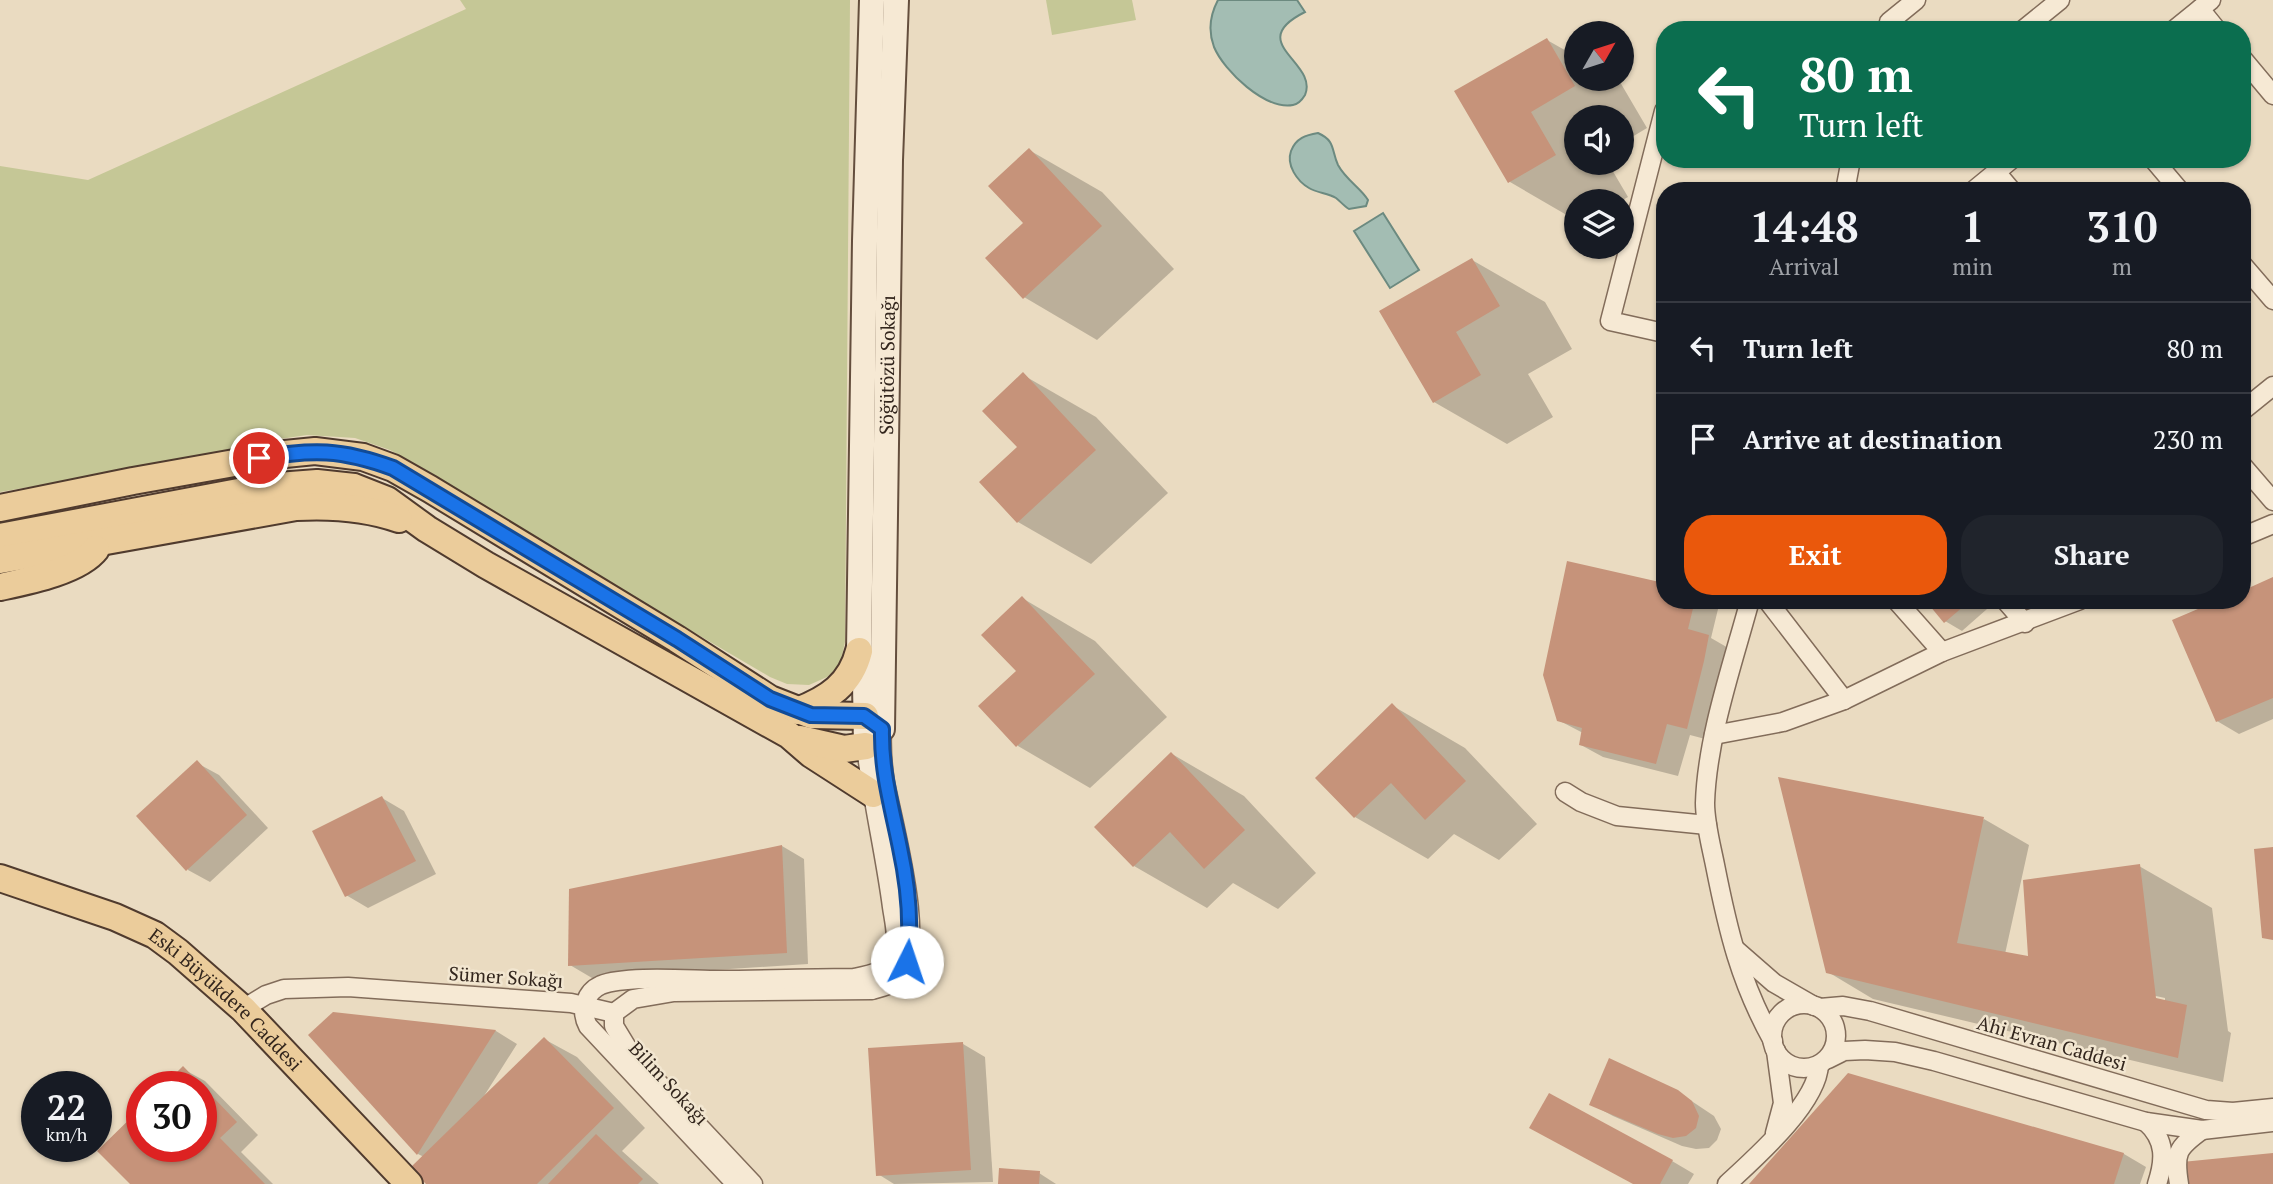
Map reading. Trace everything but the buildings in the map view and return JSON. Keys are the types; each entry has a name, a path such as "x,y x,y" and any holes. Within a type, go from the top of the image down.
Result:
{"main road":[{"path":"0,508 285,454 334,451 363,457 411,478 677,639 770,699 793,723 811,754 873,794"},
{"path":"0,537 242,490 292,484 337,484 373,493 486,565 793,723 825,716 871,730"},
{"path":"0,560 257,513 325,505 357,508 395,517 427,529"},
{"path":"0,587 57,572 89,558 101,542"},
{"path":"793,723 843,684 851,674 859,651"},
{"name":"Eski Büyükdere Caddesi","path":"0,878 102,912 155,935 198,968 243,1009 409,1184"}],"street":[{"name":"Söğütözü Sokağı","path":"871,730 859,651 865,241 872,0"},
{"name":"Söğütözü Sokağı","path":"871,730 897,0"},
{"path":"1889,21 1893,0"},
{"path":"1893,21 1916,0"},
{"path":"2034,21 2060,0"},
{"path":"2185,21 2205,4 2213,21"},
{"path":"2251,69 2273,95"},
{"path":"1656,142 1610,321 1656,331"},
{"path":"1984,182 2001,168"},
{"path":"2161,168 2172,182"},
{"path":"1996,172 2004,182"},
{"path":"2251,274 2273,300"},
{"path":"2251,404 2273,386"},
{"path":"2251,475 2273,501"},
{"path":"2251,533 2273,524"},
{"path":"1748,609 1714,735 1705,803 1707,825 1728,930 1745,987 1774,1046 1790,1065 1799,1068 1823,1062 1844,1051 1895,1052 1934,1060 2146,1122 2202,1130 2273,1122"},
{"path":"1774,609 1844,699"},
{"path":"1904,609 1942,652"},
{"path":"2013,609 2025,622"},
{"path":"1714,735 1783,722 1844,699 1942,652 2058,609"},
{"path":"871,730 873,794 895,929 891,974"},
{"path":"584,1005 614,1013 633,999 674,992 872,990 907,962 910,936 901,852 882,763 871,730"},
{"path":"1565,792 1581,802 1616,816 1707,825"},
{"name":"Ahi Evran Caddesi","path":"1734,948 1774,983 1817,1007 1843,1006 1870,1011 2197,1108 2233,1112 2273,1108"},
{"name":"Sümer Sokağı","path":"243,1009 266,995 298,986 348,987 584,1005 591,992 609,983 649,979 854,978 876,973 891,974"},
{"path":"1727,1184 1773,1140 1804,1101 1823,1062 1833,1051 1836,1031 1828,1014 1817,1007 1804,1004 1793,1006 1776,1020 1773,1031 1774,1046 1783,1103 1773,1140"},
{"name":"Bilim Sokağı","path":"584,1005 584,1017 588,1026 736,1184"},
{"name":"Bilim Sokağı","path":"614,1013 614,1026 631,1054 753,1184"},
{"path":"2146,1122 2156,1131 2162,1144 2163,1154 2157,1184"},
{"path":"2179,1184 2176,1164 2178,1151 2202,1130"}],"green space":[{"path":"460,0 850,0 845,642 840,665 827,677 809,685 787,684 770,677 433,474 390,450 355,438 307,435 280,439 158,465 0,492 0,166 88,180 466,9"},
{"path":"1046,0 1132,0 1136,20 1052,35"}],"shaded area":[{"path":"1218,0 1297,0 1305,12 1288,23 1281,33 1281,43 1302,72 1306,83 1305,95 1299,103 1282,105 1258,95 1236,77 1219,57 1211,35 1213,11"},
{"path":"1318,133 1328,139 1341,170 1368,200 1366,206 1349,209 1333,196 1309,188 1297,177 1291,167 1291,151 1302,138"},
{"path":"1383,213 1419,270 1390,288 1354,231"}],"route":[{"path":"259,458 299,452 334,451 363,457 393,468 677,639 770,699 811,715 864,716 874,722 882,729 881,754 885,782 901,852 910,936 907,962"}]}
